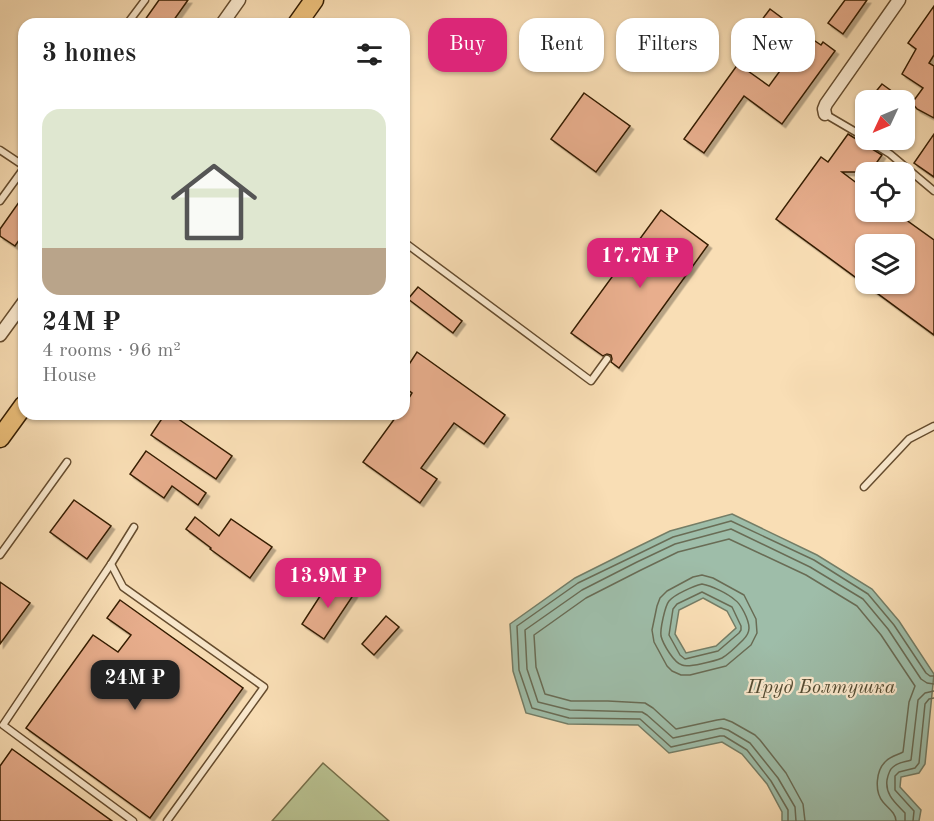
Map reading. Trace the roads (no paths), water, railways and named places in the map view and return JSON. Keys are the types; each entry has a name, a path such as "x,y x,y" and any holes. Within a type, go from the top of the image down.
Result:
{"main road":[{"path":"301,18 314,0"},
{"path":"0,438 18,413"}],"street":[{"path":"226,18 239,0"},
{"path":"825,114 826,104 899,0"},
{"path":"0,335 18,310"}],"lane":[{"path":"132,18 145,0"},
{"path":"825,114 855,132"},
{"path":"0,150 18,163"},
{"path":"884,150 934,191"},
{"path":"0,201 18,176"},
{"path":"410,247 591,381 607,359"},
{"path":"864,487 909,439 934,426"},
{"path":"0,555 67,462"},
{"path":"133,821 3,725 134,527"},
{"path":"111,564 123,587 264,687 166,821"}],"water":[{"name":"Пруд Болтушка","path":"732,514 817,555 872,589 899,621 934,674 925,764 919,773 901,777 900,787 921,810 919,821 782,821 782,812 767,784 742,754 722,742 669,753 638,725 568,724 526,713 513,671 510,624 575,578 670,531","holes":["703,598 727,611 736,628 716,646 686,653 675,634 679,610"]}]}
